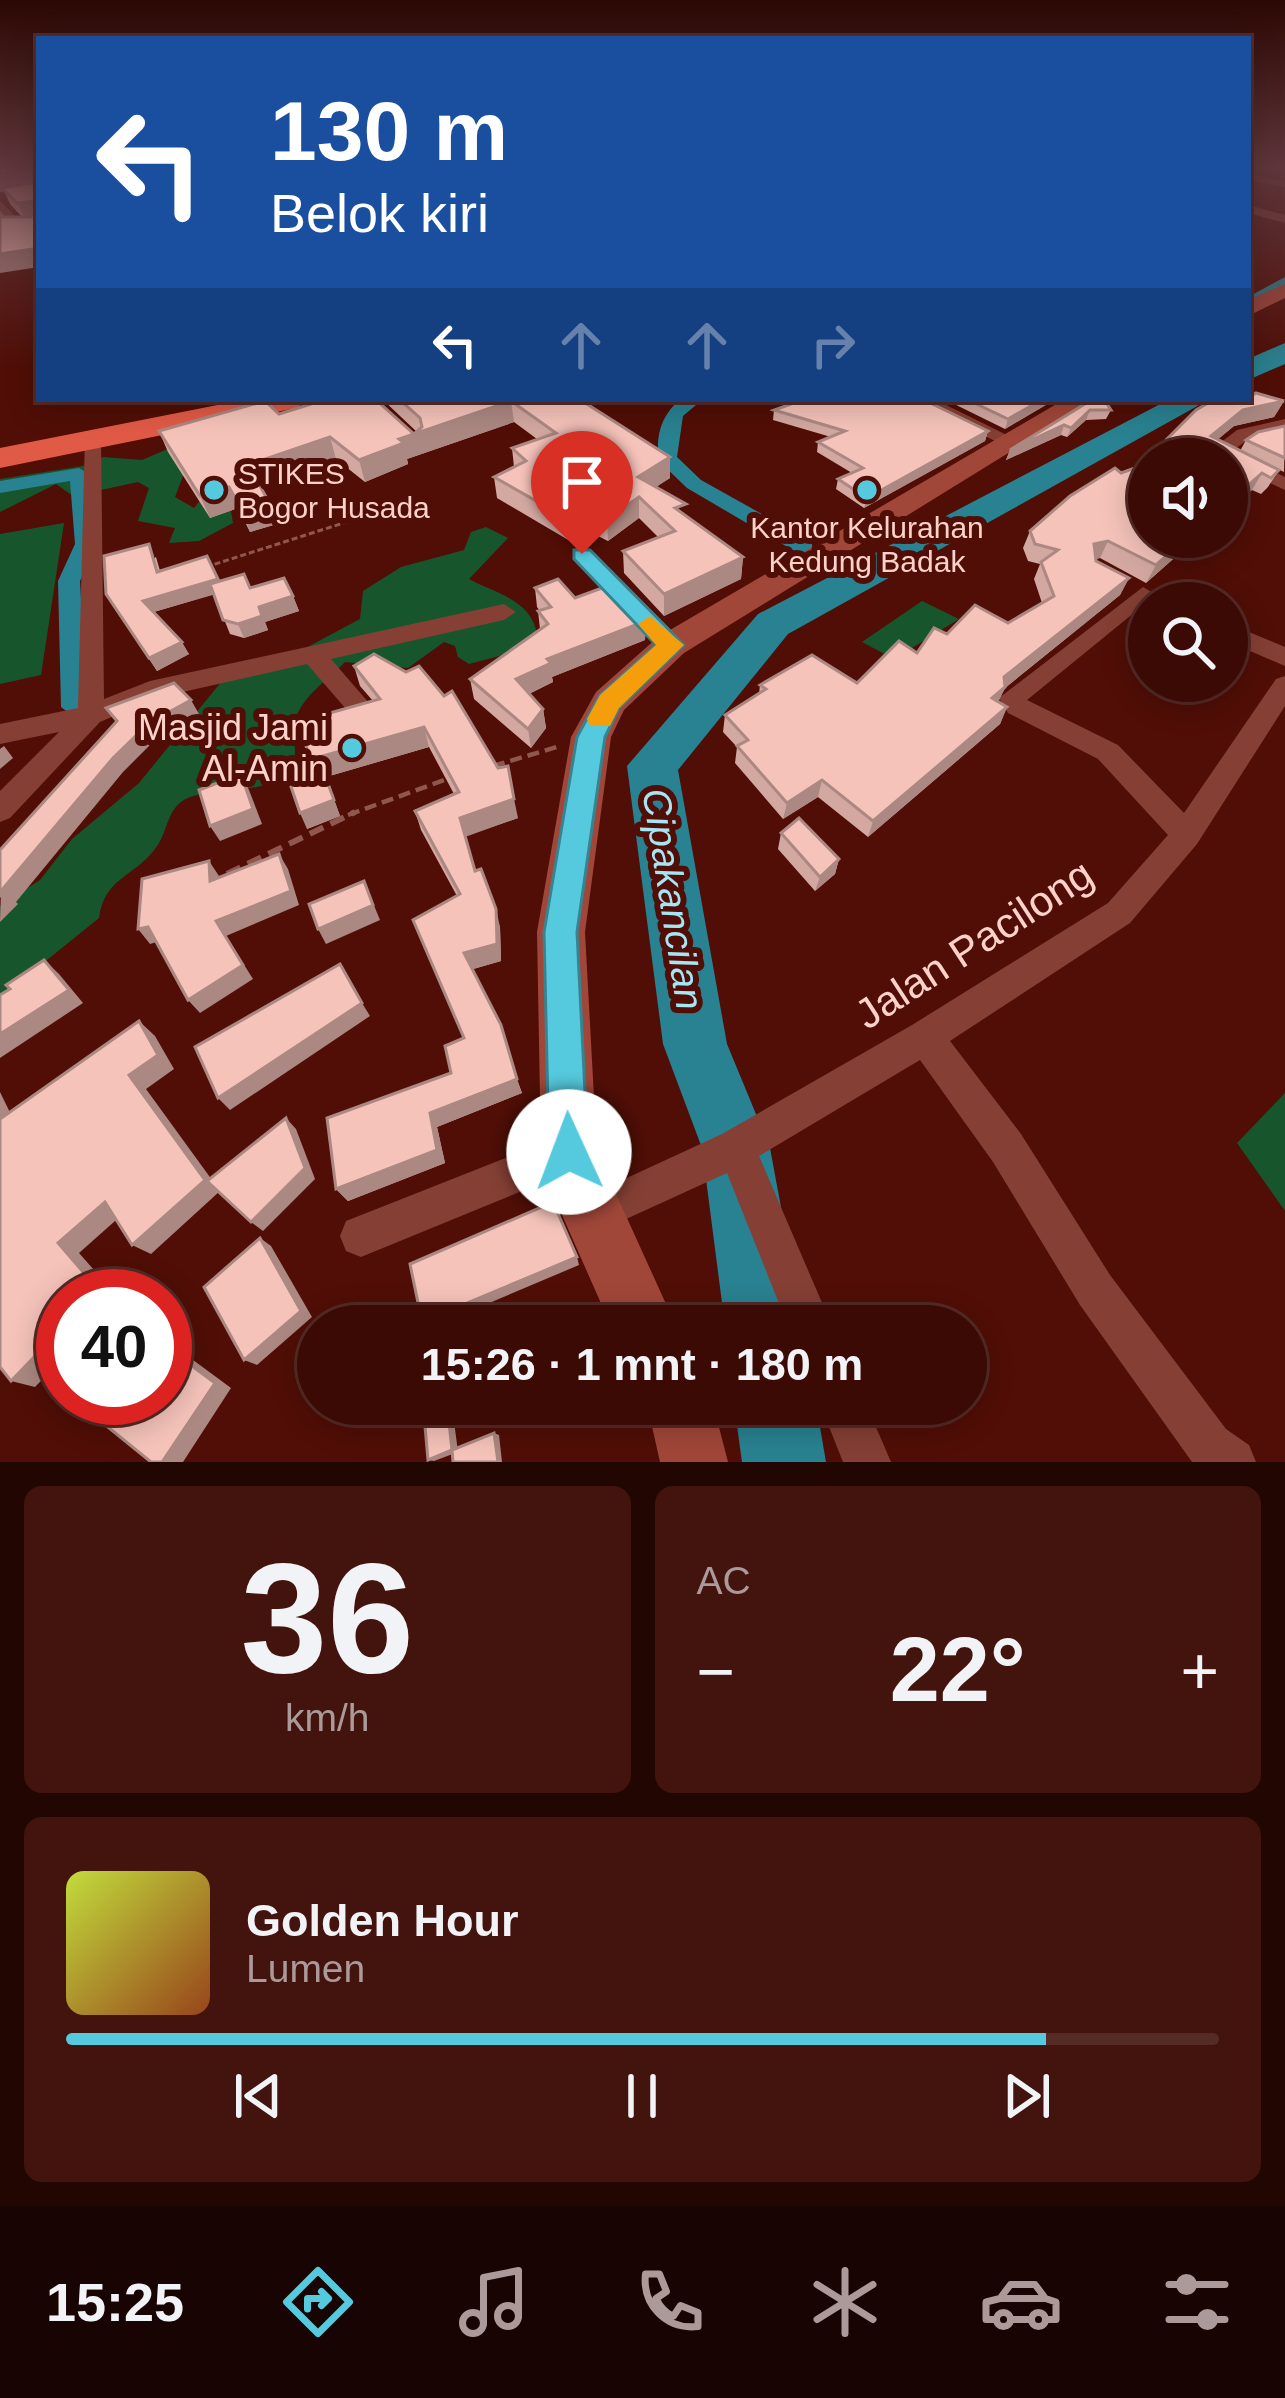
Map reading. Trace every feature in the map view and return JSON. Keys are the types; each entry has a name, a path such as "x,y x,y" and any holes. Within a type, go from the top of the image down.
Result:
{"highway":[{"path":"0,441 172,402"},
{"path":"0,441 208,402"},
{"path":"0,459 269,402"},
{"path":"0,459 281,402"}],"street":[{"path":"1251,307 1285,290"},
{"path":"926,402 1010,441"},
{"path":"634,1305 591,1215 569,1152 561,932 591,737 609,702 671,645 1078,402"},
{"path":"1238,438 1285,425"},
{"path":"0,810 91,715 92,439"},
{"path":"1248,471 1285,484"},
{"path":"582,554 671,645"},
{"path":"1113,578 1128,586"},
{"path":"0,734 91,715 150,690 504,611"},
{"path":"1128,616 1012,698 1108,752 1186,836"},
{"path":"1248,641 1285,657"},
{"path":"313,655 362,710"},
{"name":"Jalan Pacilong","path":"591,1215 731,1150 925,1037 1119,913 1186,836 1285,685"},
{"path":"925,1037 1007,1148 1095,1290 1209,1446 1232,1462"},
{"path":"731,1150 801,1305"},
{"path":"361,1236 569,1152"},
{"path":"685,1425 694,1462"},
{"path":"852,1425 867,1462"}],"path":[{"path":"187,574 412,501"},
{"path":"488,767 591,737"},
{"path":"223,877 365,806 448,779"}],"green space":[{"path":"170,448 187,465 175,497 194,508 202,498 229,499 233,523 199,541 169,543 175,528 138,521 149,488 138,482 73,496 56,484 0,512 0,479 83,466 103,457 142,460"},
{"path":"64,523 41,675 0,684 0,534"},
{"path":"486,527 508,538 469,579 519,605 537,634 515,652 469,664 458,657 455,646 444,642 408,668 345,662 300,708 294,724 294,758 288,770 266,784 182,801 155,849 107,894 99,918 0,998 0,906 40,880 72,839 139,783 226,676 300,651 360,619 363,591 401,567 464,550 471,532"},
{"path":"922,601 959,619 894,659 862,642"},
{"path":"1285,1093 1285,1211 1237,1143"}],"building":[{"path":"0,235 36,235 36,248 0,254"},
{"path":"1256,393 1284,401 1243,410 1211,436 1215,438 1168,438 1210,402 1251,402"},
{"path":"261,402 279,414 317,402 378,402 414,434 399,439 404,443 359,460 330,437 248,465 269,502 242,510 229,487 200,496 159,431"},
{"path":"402,402 508,402 414,434 422,427 420,418"},
{"path":"512,402 584,402 670,457 638,477 686,504 675,508 743,557 664,594 623,551 675,531 639,497 607,519 585,509 568,519 494,477 526,461 512,448 556,433"},
{"path":"797,402 928,402 988,431 867,498 838,479 863,468 818,442 845,431 774,410"},
{"path":"972,402 1038,402 1008,419"},
{"path":"1088,402 1106,402 1111,410 1090,410 1071,428 1064,425 1010,450"},
{"path":"1285,426 1285,458 1248,441 1258,432"},
{"path":"1248,454 1279,470 1271,478 1262,473 1248,485"},
{"path":"1115,468 1121,473 1128,470 1128,551 1108,541 1094,544 1096,561 1129,578 1004,677 1005,687 992,698 1007,707 873,821 822,780 787,803 737,746 748,740 725,715 766,689 760,685 812,655 857,683 899,641 917,653 934,628 947,634 975,605 1008,623 1054,596 1041,562 1058,550 1035,544 1030,531 1070,496"},
{"path":"149,544 157,572 207,556 218,579 143,601 182,642 149,658 106,594 104,556"},
{"path":"244,574 250,588 284,578 293,596 259,607 262,616 238,624 223,620 210,584"},
{"path":"558,579 575,598 610,585 646,621 547,659 551,663 516,679 543,709 528,729 470,679 548,624 538,611 551,607 535,588"},
{"path":"374,654 406,672 419,666 444,696 452,691 498,768 508,766 514,799 460,818 475,871 481,869 496,909 497,944 464,953 501,1025 517,1079 430,1113 437,1150 336,1189 327,1118 451,1073 445,1046 464,1038 413,920 460,894 415,811 459,792 424,727 309,760 301,721 380,699 354,666"},
{"path":"174,683 191,700 149,723 113,758 0,896 0,850 117,721 106,708"},
{"path":"320,762 334,800 300,813 287,775"},
{"path":"241,774 253,809 210,826 199,790"},
{"path":"799,818 839,859 820,877 781,833"},
{"path":"279,854 291,891 216,921 243,965 188,1000 148,927 138,929 142,879 209,861 210,881"},
{"path":"364,881 373,905 318,929 309,904"},
{"path":"44,960 69,990 0,1034 0,995 10,989 6,985"},
{"path":"340,964 362,1003 218,1098 195,1047"},
{"path":"139,1021 158,1055 129,1075 205,1180 132,1245 105,1202 58,1243 81,1269 36,1269 36,1355 11,1381 0,1367 0,1119"},
{"path":"286,1118 305,1168 251,1222 207,1181"},
{"path":"553,1202 577,1257 463,1305 418,1305 410,1264"},
{"path":"260,1238 298,1305 297,1314 244,1360 204,1287"},
{"path":"192,1366 215,1383 192,1417"},
{"path":"105,1425 187,1425 162,1462 151,1462"},
{"path":"425,1425 449,1425 452,1450 428,1460"},
{"path":"494,1433 498,1462 453,1462 452,1450"}],"waterway":[{"path":"1251,301 1285,281"},
{"name":"Cipakancilan","path":"1251,369 1285,352"},
{"path":"689,402 674,416 667,458 694,484 804,547"},
{"name":"Cipakancilan","path":"761,1305 736,1148 695,1044 652,766 773,624 1188,402"},
{"path":"0,487 79,474 86,544 69,581 74,707"},
{"name":"Cipakancilan","path":"778,1425 784,1462"}],"slow traffic":[{"path":"600,719 609,702 671,645 650,624"}],"place":[{"name":"STIKES Bogor Husada","path":"214,490"},
{"name":"Kantor Kelurahan Kedung Badak","path":"867,490"},
{"name":"Masjid Jami Al-Amin","path":"352,748"}],"route":[{"path":"569,1152 561,932 591,737 609,702 671,645 582,554"}]}
